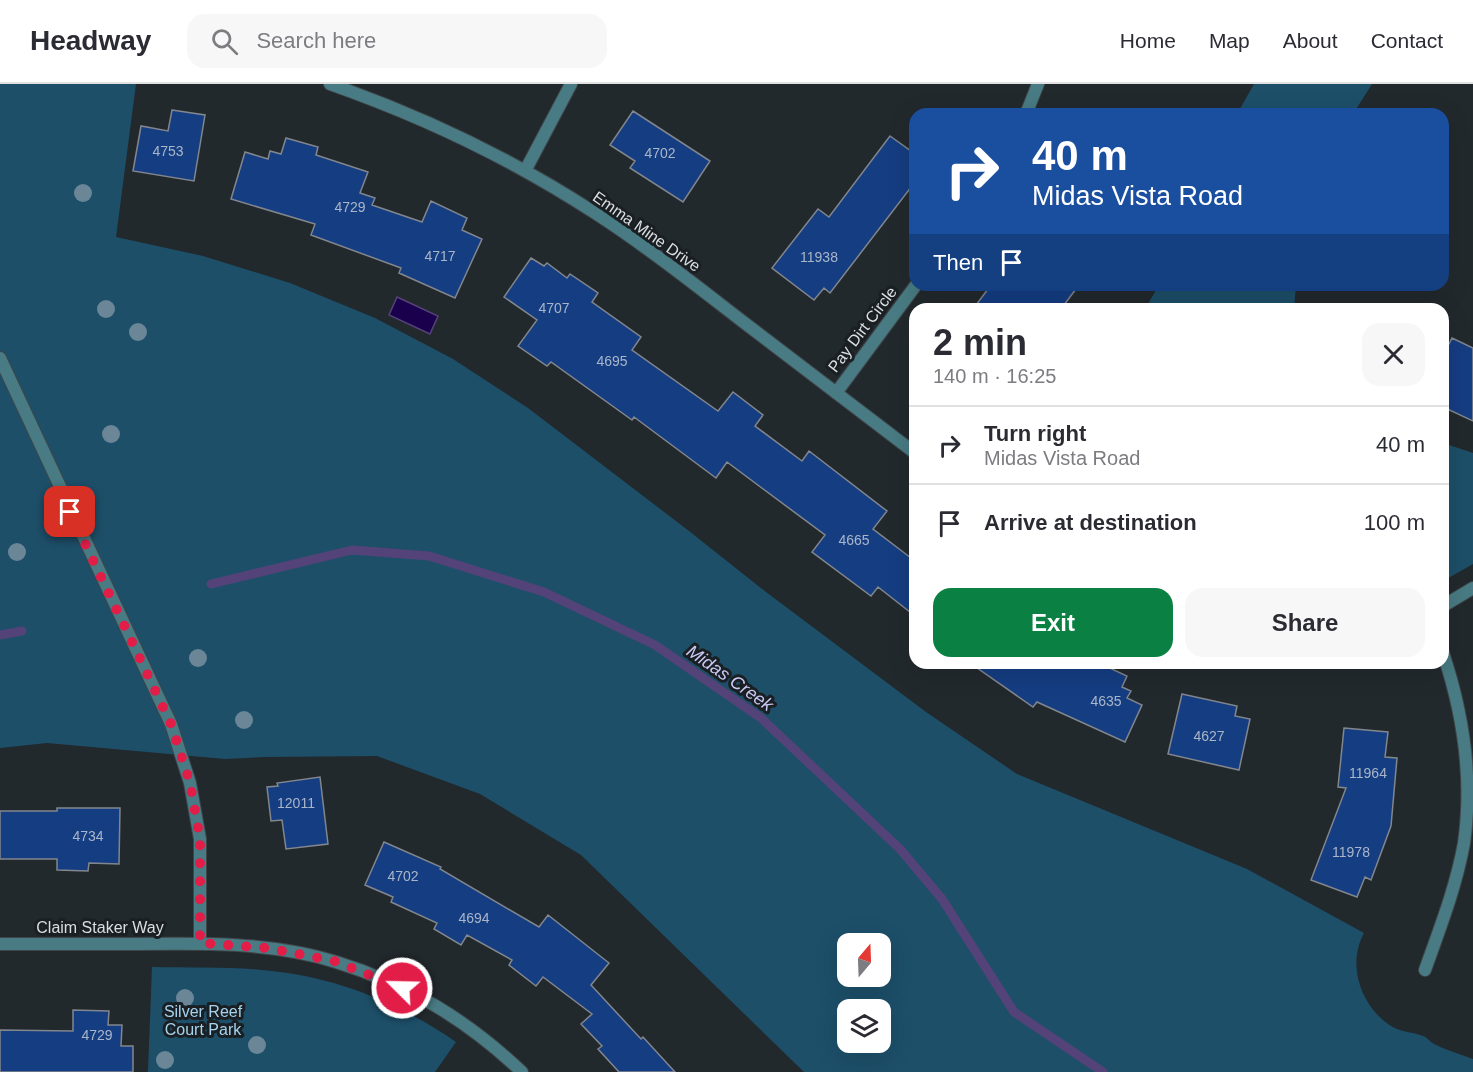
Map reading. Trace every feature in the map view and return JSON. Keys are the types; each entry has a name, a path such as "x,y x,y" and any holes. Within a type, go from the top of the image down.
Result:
{"street":[{"name":"Emma Mine Drive","path":"330,84 399,109 463,137 595,213 664,260 909,448"},
{"path":"525,171 571,84"},
{"path":"1028,108 1038,84"},
{"name":"Pay Dirt Circle","path":"836,393 912,291"},
{"path":"0,358 171,724 190,783 200,839 200,943"},
{"path":"1449,602 1473,588"},
{"path":"1425,970 1452,892 1464,841 1468,788 1465,738 1448,669"},
{"name":"Claim Staker Way","path":"0,944 200,943 267,948 323,959 386,980 433,1003 493,1045 522,1072"}],"green space":[{"path":"0,84 136,84 116,237 203,256 290,283 375,318 453,359 528,408 926,712 1017,774 1247,869 1364,933 1359,945 1357,970 1359,983 1370,1006 1378,1016 1393,1027 1418,1034 1439,1046 1473,1059 1473,1072 804,1072 581,855 480,794 377,756 225,759 47,743 0,748"},
{"path":"1254,84 1372,84 1357,108 1240,108"},
{"path":"1156,291 1296,291 1294,303 1148,303"},
{"path":"1449,445 1473,453 1473,564 1449,578"},
{"name":"Silver Reef Court Park","path":"152,967 264,970 327,981 394,1006 456,1042 435,1072 148,1072"}],"shaded area":[{"path":"397,297 438,316 430,334 389,315"}],"building":[{"path":"172,110 205,115 194,181 133,171 141,126 168,131"},
{"path":"633,111 710,161 683,202 630,168 635,161 610,145"},
{"path":"890,136 909,150 909,190 830,293 824,288 814,300 772,268 818,209 829,217"},
{"path":"286,138 318,147 316,155 368,172 360,193 375,198 372,205 422,222 431,201 467,218 462,230 482,239 455,298 399,273 401,268 311,235 315,224 231,199 245,152 268,159 270,151 281,154"},
{"path":"531,258 544,266 547,263 567,278 570,274 598,293 592,302 641,337 632,350 718,411 733,392 763,415 755,426 802,461 809,451 887,511 873,529 909,556 909,611 878,587 871,596 812,552 825,535 727,462 716,478 634,417 632,420 551,362 547,366 518,346 537,320 504,297"},
{"path":"986,291 1074,291 1066,303 978,303"},
{"path":"1452,338 1473,348 1473,421 1449,410 1449,344"},
{"path":"979,669 1112,669 1127,676 1122,687 1131,691 1127,698 1142,705 1125,742 1037,702 1033,707"},
{"path":"1182,694 1237,706 1235,716 1250,719 1239,770 1168,754"},
{"path":"1344,728 1388,732 1385,757 1397,758 1391,826 1371,880 1365,877 1357,897 1311,880 1346,788 1338,787"},
{"path":"320,777 328,844 286,849 282,820 271,821 267,787 278,786 277,783"},
{"path":"57,808 120,808 119,864 89,863 88,871 57,870 57,859 0,859 0,811 57,811"},
{"path":"384,842 441,867 440,869 539,927 548,915 609,963 591,985 675,1072 619,1072 598,1049 602,1046 581,1024 592,1014 543,977 536,986 509,965 512,960 467,935 461,945 434,929 437,923 391,902 393,897 365,885"},
{"path":"73,1010 109,1011 108,1025 122,1025 121,1046 133,1046 133,1072 0,1072 0,1030 73,1031"}],"waterway":[{"name":"Midas Creek","path":"211,584 352,550 429,556 544,592 655,645 761,718 900,849 942,899 1014,1012 1103,1072"},
{"name":"Midas Creek","path":"0,635 22,631"}],"route":[{"path":"70,512 171,724 190,783 200,839 200,943 267,948 334,961 402,988"}]}
